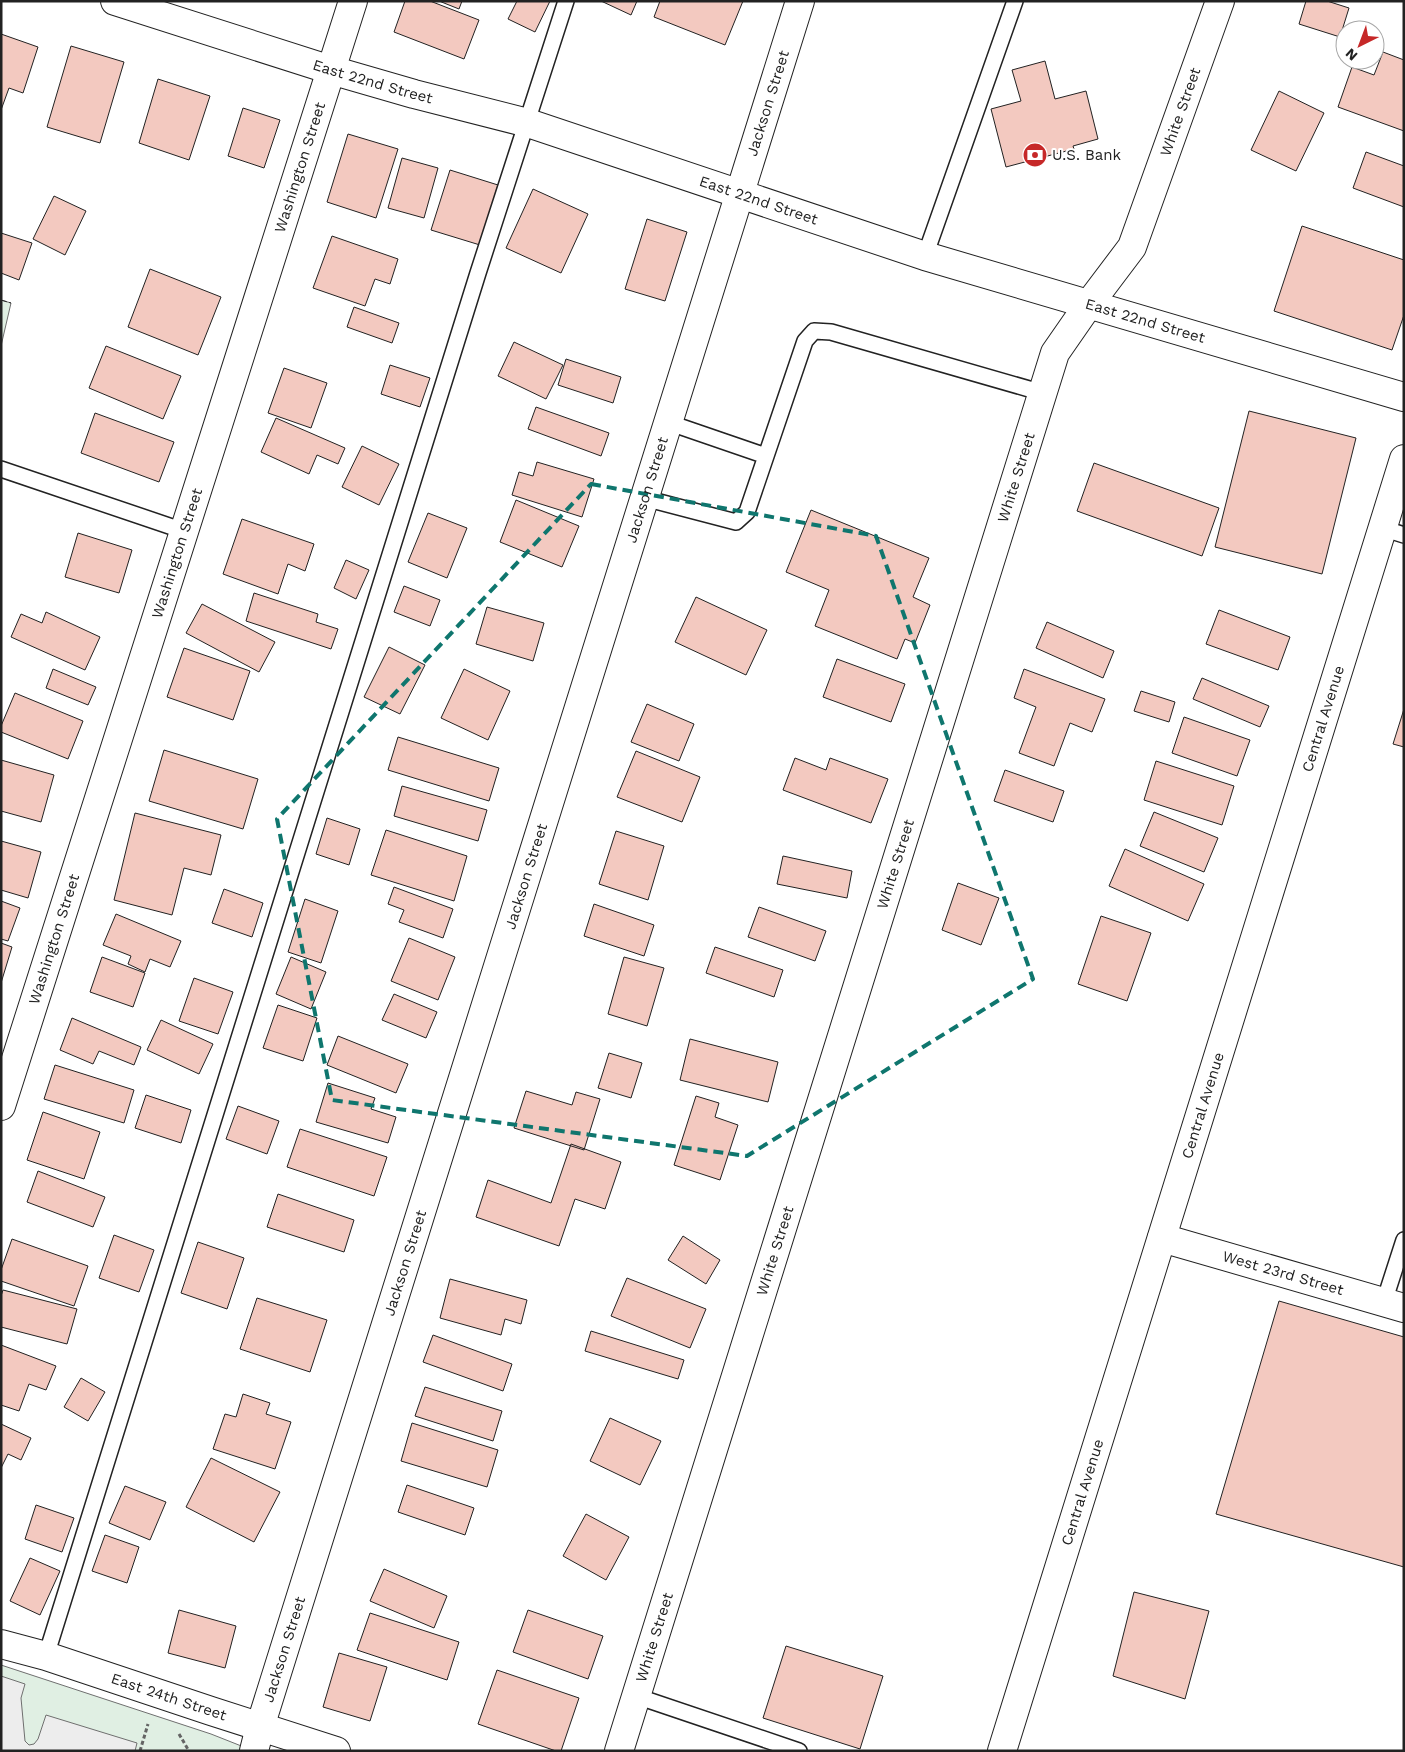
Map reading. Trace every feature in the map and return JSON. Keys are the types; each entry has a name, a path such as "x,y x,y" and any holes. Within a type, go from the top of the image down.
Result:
{"street":[{"name":"East 22nd Street","path":"115,1 331,70 414,94 528,122 925,256 1404,398"},
{"name":"Washington Street","path":"1,1106 353,1"},
{"name":"Jackson Street","path":"257,1739 800,1"},
{"name":"White Street","path":"619,1751 1056,353 1089,304 1132,247 1220,1"},
{"name":"Central Avenue","path":"1002,1751 1162,1238 1393,532 1404,459"},
{"name":"West 23rd Street","path":"1162,1238 1394,1305"},
{"name":"East 24th Street","path":"1,1644 46,1656 257,1739 336,1751"}],"lane":[{"path":"46,1656 478,273 566,1"},
{"path":"925,256 1015,1"},
{"path":"644,498 736,522 747,512 805,341 814,331 831,332 1043,393"},
{"path":"667,422 766,456"},
{"path":"1,469 184,531"},
{"path":"1394,1305 1404,1240"},
{"path":"636,1696 756,1744 799,1751"}],"path":[{"path":"140,1751 150,1719"},
{"path":"174,1726 189,1751"}],"highlighted area":[{"path":"591,484 876,536 1033,979 747,1156 332,1100 277,819"}],"green space":[{"path":"1,300 11,303 1,346"},
{"path":"1,1665 211,1734 254,1751 1,1751"}],"shaded area":[{"path":"1,1676 25,1684 21,1698 25,1741 29,1745 34,1744 38,1739 46,1715 137,1743 135,1751 1,1751"}],"building":[{"path":"405,1 430,1 479,20 464,59 394,32"},
{"path":"439,1 462,1 459,9"},
{"path":"517,1 550,1 535,32 508,19"},
{"path":"601,1 637,1 631,15"},
{"path":"660,1 743,1 725,45 654,17"},
{"path":"1306,1 1327,1 1349,8 1345,20 1335,20 1335,35 1299,24"},
{"path":"1,34 38,47 23,93 9,88 1,110"},
{"path":"71,46 124,62 100,143 47,127"},
{"path":"1385,53 1404,60 1404,131 1338,107 1351,70 1360,70 1374,75 1376,70 1385,70"},
{"path":"1045,61 1055,99 1086,91 1098,139 1073,146 1074,149 1006,167 991,109 1021,101 1012,70"},
{"path":"158,79 210,96 189,160 139,143"},
{"path":"1279,91 1324,113 1296,171 1251,150"},
{"path":"243,108 280,120 264,168 228,156"},
{"path":"348,134 398,149 376,218 327,202"},
{"path":"1366,152 1404,166 1404,207 1353,188"},
{"path":"402,158 438,168 424,218 388,208"},
{"path":"450,170 498,185 480,245 431,230"},
{"path":"533,189 588,214 561,273 506,248"},
{"path":"54,196 86,211 65,255 33,239"},
{"path":"647,219 687,232 665,301 625,289"},
{"path":"1302,226 1404,260 1404,315 1392,350 1274,311"},
{"path":"1,233 32,243 19,280 1,273"},
{"path":"332,236 398,259 390,284 375,279 365,306 313,288"},
{"path":"150,269 221,297 198,355 128,327"},
{"path":"354,307 399,323 392,343 347,327"},
{"path":"514,342 563,365 546,399 498,376"},
{"path":"106,346 181,376 163,419 89,388"},
{"path":"566,359 621,377 613,403 558,385"},
{"path":"390,365 430,378 420,407 381,394"},
{"path":"284,368 327,383 311,428 268,413"},
{"path":"536,407 609,433 601,456 528,429"},
{"path":"1249,411 1356,438 1322,574 1215,547"},
{"path":"95,413 174,442 159,482 81,453"},
{"path":"276,418 345,448 338,464 317,455 309,474 261,452"},
{"path":"362,446 399,464 379,505 342,487"},
{"path":"537,462 594,479 582,517 512,495 519,472 533,476"},
{"path":"1094,463 1219,508 1202,556 1077,511"},
{"path":"516,500 579,526 562,567 500,542"},
{"path":"811,510 929,558 913,597 930,605 915,643 905,639 897,659 815,626 829,590 786,572"},
{"path":"428,513 467,528 447,578 408,562"},
{"path":"242,519 314,544 305,571 288,564 278,594 223,574"},
{"path":"78,533 132,550 119,593 65,577"},
{"path":"346,560 369,570 356,599 334,588"},
{"path":"404,586 440,600 430,626 394,612"},
{"path":"254,593 318,614 316,622 338,629 331,649 246,621"},
{"path":"696,597 767,630 746,675 675,642"},
{"path":"202,604 275,642 259,672 186,633"},
{"path":"487,607 544,623 533,661 476,644"},
{"path":"1219,610 1290,637 1278,670 1206,644"},
{"path":"46,612 100,637 85,670 11,637 21,614 42,623"},
{"path":"1047,622 1114,651 1103,678 1036,648"},
{"path":"389,647 425,665 400,714 364,697"},
{"path":"184,648 250,671 233,720 167,697"},
{"path":"837,659 905,684 891,722 823,697"},
{"path":"53,669 96,687 88,705 46,688"},
{"path":"464,669 510,691 488,740 441,718"},
{"path":"1024,669 1105,699 1092,732 1070,723 1054,766 1019,753 1036,707 1014,698"},
{"path":"1202,678 1269,706 1260,727 1193,699"},
{"path":"1141,691 1175,702 1169,722 1134,711"},
{"path":"15,693 83,721 68,759 1,732 1,726"},
{"path":"647,704 694,724 679,761 631,742"},
{"path":"1404,709 1404,747 1393,744"},
{"path":"1184,717 1250,740 1237,776 1172,753"},
{"path":"398,737 499,768 489,801 388,770"},
{"path":"164,750 258,779 243,829 149,801"},
{"path":"636,751 700,777 682,822 617,797"},
{"path":"795,758 826,770 830,758 888,779 871,823 783,790"},
{"path":"1,760 54,775 41,822 1,811"},
{"path":"1156,761 1234,786 1222,825 1144,800"},
{"path":"1005,770 1064,791 1053,822 994,801"},
{"path":"402,786 487,810 478,841 394,816"},
{"path":"1154,812 1218,838 1204,872 1140,846"},
{"path":"135,813 221,835 211,875 184,868 172,915 114,900"},
{"path":"327,818 360,829 349,865 316,854"},
{"path":"386,830 467,856 454,901 371,875"},
{"path":"616,831 664,846 648,900 599,884"},
{"path":"1,841 41,852 28,898 1,890"},
{"path":"1125,849 1204,884 1188,921 1109,886"},
{"path":"783,856 852,871 847,898 777,884"},
{"path":"958,883 999,898 981,945 942,930"},
{"path":"394,887 453,909 443,938 399,922 404,910 388,904"},
{"path":"224,889 263,903 252,937 212,923"},
{"path":"305,899 338,911 321,963 288,952"},
{"path":"1,901 20,908 8,941 1,939"},
{"path":"594,904 654,925 644,956 584,936"},
{"path":"759,907 826,931 815,961 748,937"},
{"path":"116,914 181,941 170,967 150,959 145,972 128,964 131,956 103,945"},
{"path":"1101,916 1151,933 1127,1001 1078,984"},
{"path":"409,938 455,957 438,1000 391,981"},
{"path":"1,943 12,947 1,983"},
{"path":"715,947 783,970 774,997 706,973"},
{"path":"102,957 145,973 133,1007 90,992"},
{"path":"291,957 326,972 311,1009 276,994"},
{"path":"624,957 664,968 647,1026 608,1014"},
{"path":"194,978 233,992 218,1034 179,1021"},
{"path":"394,994 437,1012 426,1038 382,1020"},
{"path":"278,1005 317,1018 303,1061 263,1048"},
{"path":"72,1018 141,1047 134,1065 99,1051 93,1064 60,1050"},
{"path":"161,1020 213,1044 199,1074 147,1050"},
{"path":"338,1036 408,1064 396,1093 327,1065"},
{"path":"690,1039 778,1062 768,1102 680,1080"},
{"path":"609,1053 642,1063 631,1098 598,1088"},
{"path":"55,1065 134,1090 124,1123 44,1099"},
{"path":"328,1083 375,1098 371,1109 396,1117 388,1143 316,1122"},
{"path":"526,1091 572,1105 576,1092 600,1099 584,1150 514,1128"},
{"path":"146,1095 191,1110 181,1143 135,1128"},
{"path":"696,1096 719,1103 715,1117 738,1125 720,1180 674,1165"},
{"path":"238,1106 279,1121 267,1154 226,1139"},
{"path":"43,1112 100,1132 84,1179 27,1160"},
{"path":"300,1129 387,1157 374,1196 287,1167"},
{"path":"571,1144 621,1162 605,1209 575,1199 559,1246 476,1217 488,1180 551,1203"},
{"path":"38,1171 105,1197 93,1227 27,1202"},
{"path":"278,1194 354,1220 344,1252 267,1227"},
{"path":"114,1235 154,1250 139,1292 99,1278"},
{"path":"683,1236 720,1260 706,1284 668,1260"},
{"path":"12,1239 88,1266 74,1306 1,1281 1,1270"},
{"path":"198,1242 244,1258 227,1309 181,1293"},
{"path":"627,1278 706,1309 690,1348 611,1316"},
{"path":"450,1279 527,1300 521,1324 505,1319 501,1335 440,1318"},
{"path":"3,1290 77,1309 67,1344 1,1327 1,1296"},
{"path":"257,1298 327,1320 310,1372 240,1349"},
{"path":"1279,1301 1404,1337 1404,1567 1216,1514"},
{"path":"591,1331 684,1360 678,1379 585,1351"},
{"path":"433,1335 512,1364 503,1391 423,1362"},
{"path":"1,1345 56,1366 46,1390 29,1384 19,1411 1,1405"},
{"path":"81,1378 105,1392 88,1421 64,1407"},
{"path":"425,1387 502,1411 493,1441 415,1416"},
{"path":"243,1394 270,1403 266,1414 291,1422 275,1469 213,1449 225,1414 236,1417"},
{"path":"610,1418 661,1441 640,1485 590,1461"},
{"path":"412,1423 498,1450 487,1487 401,1461"},
{"path":"1,1424 31,1438 21,1460 8,1454 1,1468"},
{"path":"211,1458 280,1492 254,1542 186,1507"},
{"path":"407,1485 474,1508 465,1535 398,1512"},
{"path":"125,1486 166,1502 150,1540 109,1523"},
{"path":"36,1505 74,1518 62,1552 25,1539"},
{"path":"586,1514 629,1537 606,1580 563,1556"},
{"path":"105,1535 139,1547 127,1583 92,1571"},
{"path":"30,1558 60,1571 40,1615 10,1601"},
{"path":"384,1569 447,1596 434,1628 370,1601"},
{"path":"1134,1592 1209,1611 1185,1699 1113,1676"},
{"path":"179,1610 236,1626 225,1668 168,1653"},
{"path":"528,1610 603,1636 588,1679 513,1652"},
{"path":"370,1613 459,1642 447,1680 357,1650"},
{"path":"786,1646 883,1676 860,1749 763,1718"},
{"path":"339,1653 387,1667 370,1721 323,1707"},
{"path":"497,1670 579,1698 561,1751 556,1751 478,1724"}],"fence":[{"path":"1,300 11,303"}],"place":[{"name":"U.S. Bank","path":"1035,155"}]}
